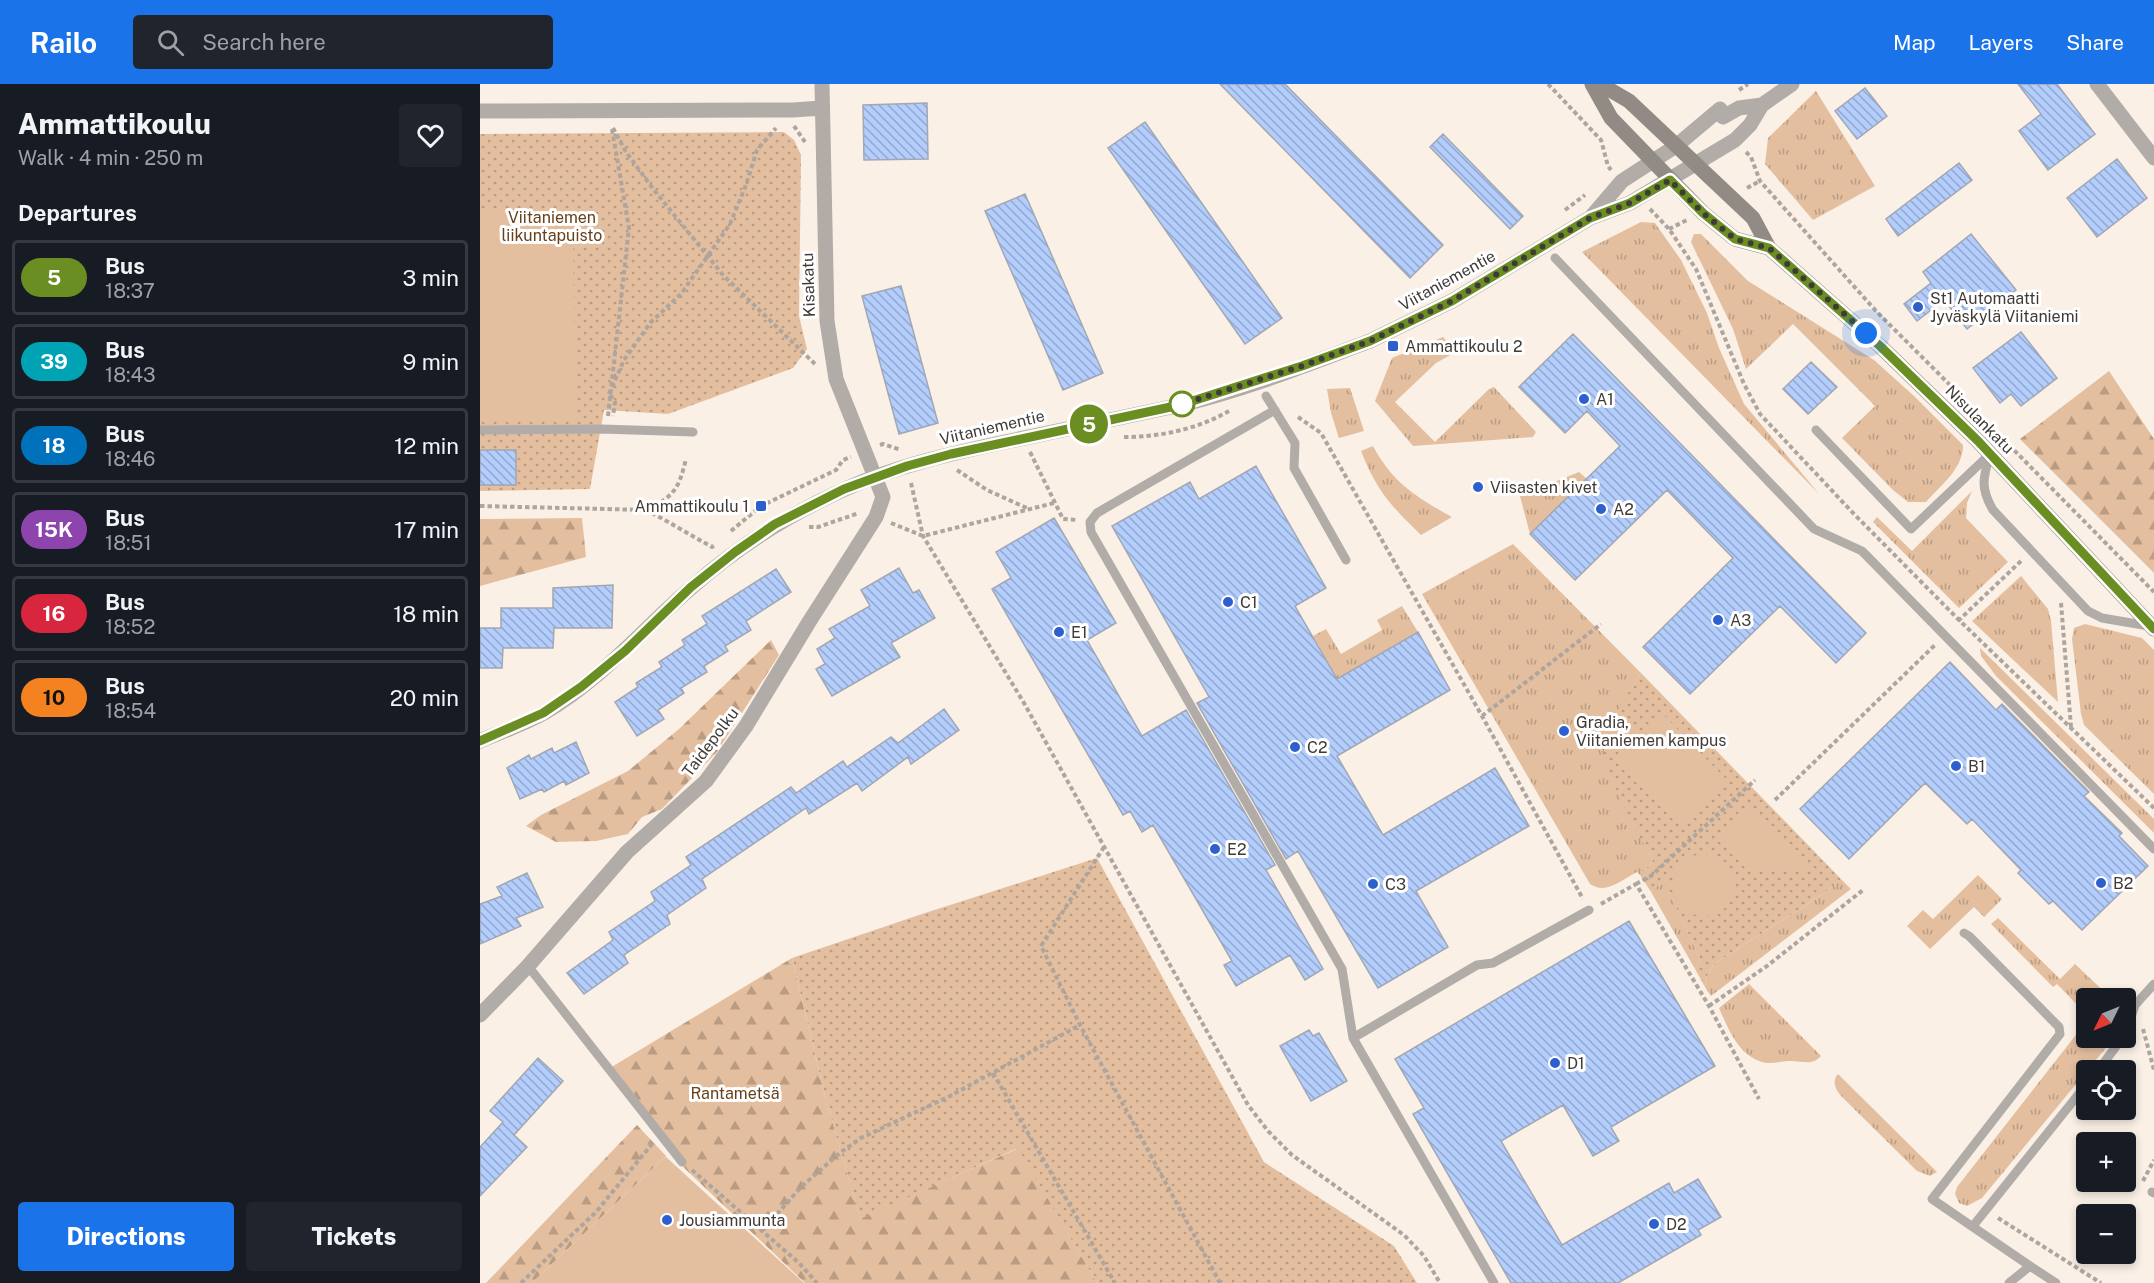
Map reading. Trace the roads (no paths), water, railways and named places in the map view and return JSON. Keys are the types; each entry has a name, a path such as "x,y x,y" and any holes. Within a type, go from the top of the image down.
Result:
{"main road":[{"name":"Nisulankatu","path":"1592,84 1611,118 1703,213 1735,239 1769,248"},
{"name":"Nisulankatu","path":"1600,84 1629,101 1753,218 1769,248 1880,346 1990,454 2153,628"}],"street":[{"name":"Kisakatu","path":"822,84 827,321 836,379 876,477"},
{"path":"1762,105 1792,84"},
{"path":"2097,84 2154,158"},
{"name":"Viitaniementie","path":"1590,218 1622,181 1676,146 1720,109 1723,117 1739,108 1762,105"},
{"name":"Viitaniementie","path":"480,741 543,713 581,687 625,651 691,587 735,552 767,530 844,489 907,466 951,454 1180,405 1302,366 1370,341 1452,301 1590,218 1630,203 1670,180 1735,140 1750,125 1762,105"},
{"path":"480,111 822,108"},
{"name":"Taidepolku","path":"480,1015 528,966 627,852 706,781 746,726 876,517 883,496 876,477"}],"lane":[{"path":"1555,258 1814,529 1862,551 2154,849"},
{"path":"1266,396 1295,443 1294,468 1346,560"},
{"path":"1275,410 1097,513 1090,522 1091,532 1342,969 1353,1038 1494,1283"},
{"path":"480,430 693,432"},
{"path":"1816,430 1911,529 1990,454"},
{"path":"1990,454 1983,478 1985,497 1993,510 2059,581 2088,611 2102,618 2153,628"},
{"path":"1353,1038 1477,965 1493,963 1589,910"},
{"path":"1964,933 1970,936 2060,1027 2060,1034 1932,1199 2056,1283"},
{"path":"528,966 682,1162"},
{"path":"2136,1004 2154,984"},
{"path":"1973,1226 2076,1098"},
{"path":"2009,1283 2030,1266"}],"place":[{"name":"St1 Automaatti Jyväskylä Viitaniemi","path":"1918,307"},
{"name":"Ammattikoulu 2","path":"1393,346"},
{"name":"A1","path":"1584,399"},
{"name":"Viisasten kivet","path":"1478,487"},
{"name":"Ammattikoulu 1","path":"761,506"},
{"name":"A2","path":"1601,509"},
{"name":"C1","path":"1228,602"},
{"name":"A3","path":"1718,620"},
{"name":"E1","path":"1059,632"},
{"name":"Gradia, Viitaniemen kampus","path":"1564,731"},
{"name":"C2","path":"1295,747"},
{"name":"B1","path":"1956,766"},
{"name":"E2","path":"1215,849"},
{"name":"B2","path":"2101,883"},
{"name":"C3","path":"1373,884"},
{"name":"D1","path":"1555,1063"},
{"name":"Jousiammunta","path":"667,1220"},
{"name":"D2","path":"1654,1224"}],"park label":[{"name":"Viitaniemen liikuntapuisto","path":"552,226"},
{"name":"Rantametsä","path":"735,1093"}]}
